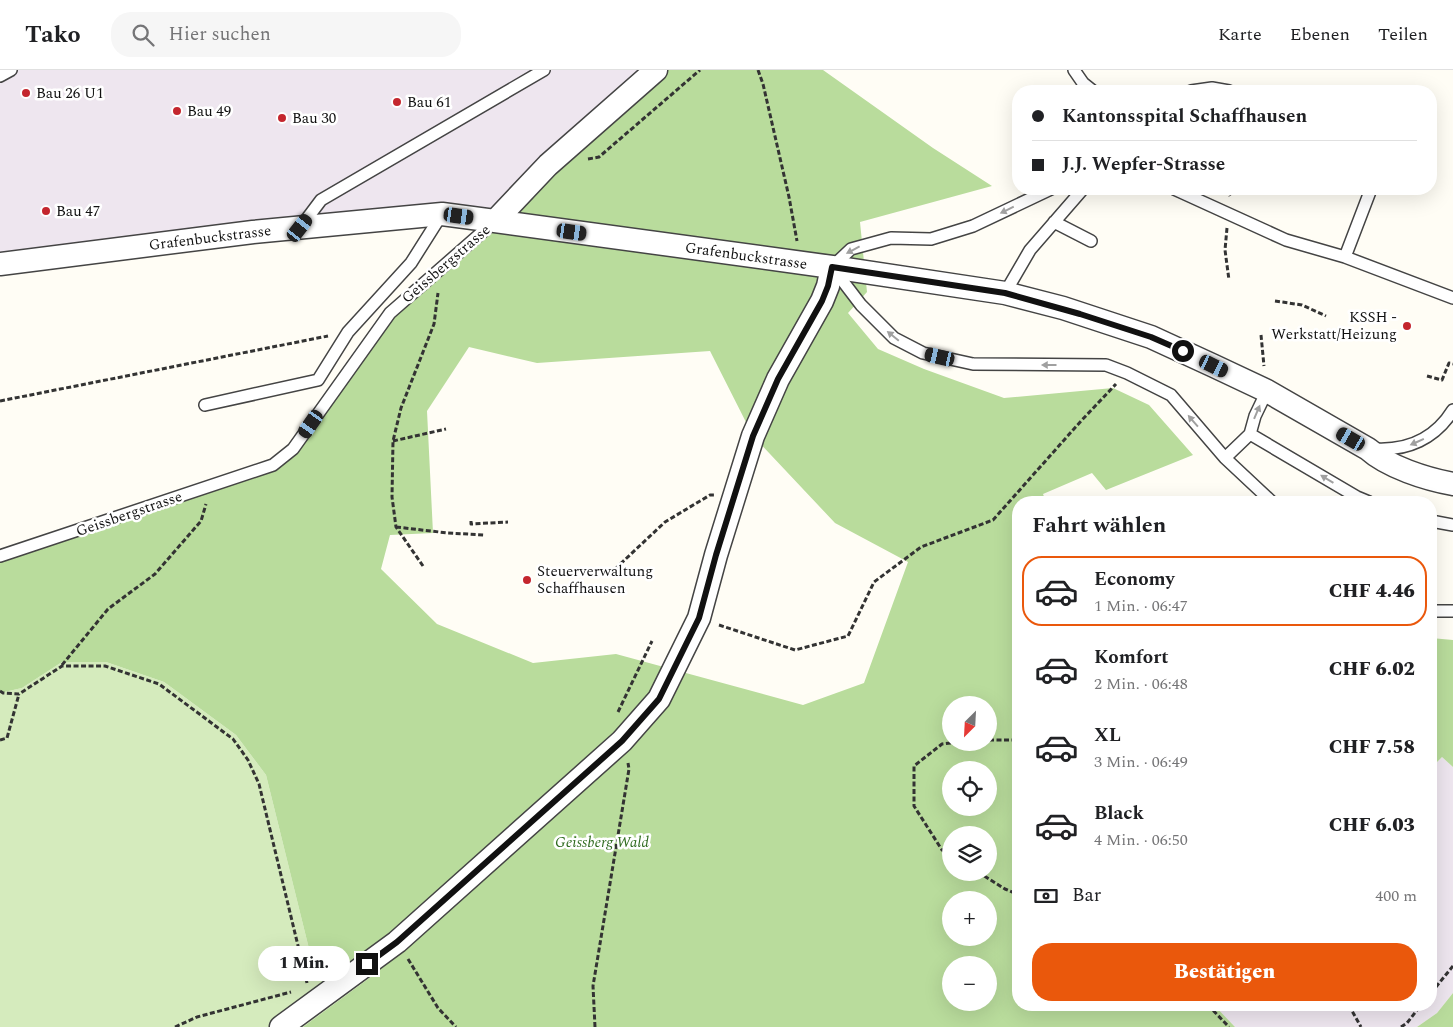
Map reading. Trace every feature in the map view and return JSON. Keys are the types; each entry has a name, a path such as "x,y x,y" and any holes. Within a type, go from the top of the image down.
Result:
{"street":[{"name":"Geissbergstrasse","path":"494,221 548,166 656,70"},
{"name":"Grafenbuckstrasse","path":"0,264 253,232 442,214 832,267 1005,293 1063,308 1151,337 1267,391 1368,449 1378,458 1440,482 1453,484"},
{"path":"281,1027 315,992 397,942 622,741 659,699 699,618 753,436 778,379 822,301 828,286 832,267"}],"lane":[{"path":"0,76 11,70"},
{"path":"300,228 321,200 327,196 544,70"},
{"path":"1074,70 1086,85"},
{"path":"1039,195 974,226 931,240 891,238 851,249 832,267 861,305 894,338 923,353 974,364 1106,365 1127,373 1171,395 1225,458 1266,496"},
{"path":"1005,293 1030,250 1078,195"},
{"path":"1188,195 1286,240 1345,257 1453,298"},
{"path":"1345,257 1370,195"},
{"path":"205,405 318,380 348,332 411,263 442,214"},
{"name":"Geissbergstrasse","path":"0,556 273,466 293,449 390,313 494,221"},
{"path":"1054,222 1091,241"},
{"path":"1225,458 1250,434 1255,416 1267,391"},
{"path":"1368,449 1391,450 1422,441 1437,430 1453,410"},
{"path":"1250,434 1355,496"},
{"path":"1437,522 1453,525"},
{"path":"1437,611 1453,611"}],"path":[{"path":"582,160 599,157 700,70"},
{"path":"758,70 764,84 785,178 801,264"},
{"path":"1229,195 1233,203 1226,231 1225,250 1229,280"},
{"path":"424,566 396,527 392,497 393,440 401,408 434,324 442,267"},
{"path":"1275,302 1302,305 1326,316"},
{"path":"0,401 348,332"},
{"path":"1260,335 1267,391"},
{"path":"1427,376 1442,380 1449,363 1453,364"},
{"path":"1015,496 1081,421 1127,373"},
{"path":"393,440 446,429"},
{"path":"0,691 3,693 19,694 62,666 108,609 155,574 201,522 212,486"},
{"path":"615,569 665,522 710,495 736,492"},
{"path":"699,618 795,650 848,636 874,582 921,547 994,520 1012,500"},
{"path":"471,521 471,524 508,522"},
{"path":"396,527 484,535"},
{"path":"62,666 105,666 159,684 232,739 248,760 259,784 315,992 197,1017 175,1027"},
{"path":"0,740 7,738 19,694"},
{"path":"998,740 1012,740"},
{"path":"595,1027 593,986 629,769 622,741"},
{"path":"942,744 914,766 914,806 942,850"},
{"path":"992,881 1012,892"},
{"path":"397,942 438,1008 456,1027"},
{"path":"1437,985 1453,966"},
{"path":"1214,1011 1229,1027"},
{"path":"1352,1011 1362,1027"},
{"path":"1401,1027 1407,1023 1416,1011"}],"shaded area":[{"path":"0,70 656,70 495,221 442,214 0,264"},
{"path":"1442,757 1453,767 1453,993 1437,1013 1417,1027 1235,1027 1220,1011 1437,1011 1437,762"}],"green space":[{"name":"Geissberg Wald","path":"656,70 823,70 933,148 992,186 860,222 867,292 848,313 878,349 924,369 1004,398 1113,388 1149,405 1193,455 1106,490 1092,473 1043,494 1044,496 1012,496 1012,1011 1220,1011 1235,1027 303,1027 372,976 313,965 266,775 236,735 164,682 106,662 62,662 22,688 0,693 0,556 273,465 293,449 390,313","holes":["469,347 537,363 710,351 753,436 835,523 908,562 864,683 803,705 616,654 533,663 437,624 381,569 390,535 433,533 427,411"]},
{"path":"1437,639 1453,640 1453,767 1442,757 1437,762"},
{"path":"62,662 106,662 164,682 236,735 266,775 313,965 373,975 303,1027 0,1027 0,693 22,688"},
{"path":"1453,993 1453,1027 1417,1027 1437,1013"}],"place":[{"name":"Bau 26 U1","path":"26,93"},
{"name":"Bau 61","path":"397,102"},
{"name":"Bau 49","path":"177,111"},
{"name":"Bau 30","path":"282,118"},
{"name":"Bau 47","path":"46,211"},
{"name":"KSSH - Werkstatt/Heizung","path":"1407,326"},
{"name":"Steuerverwaltung Schaffhausen","path":"527,580"}],"route":[{"path":"367,964 397,942 622,741 659,699 699,618 716,555 753,436 778,379 822,301 828,286 832,267 1005,293 1063,308 1151,337 1183,351"}]}
